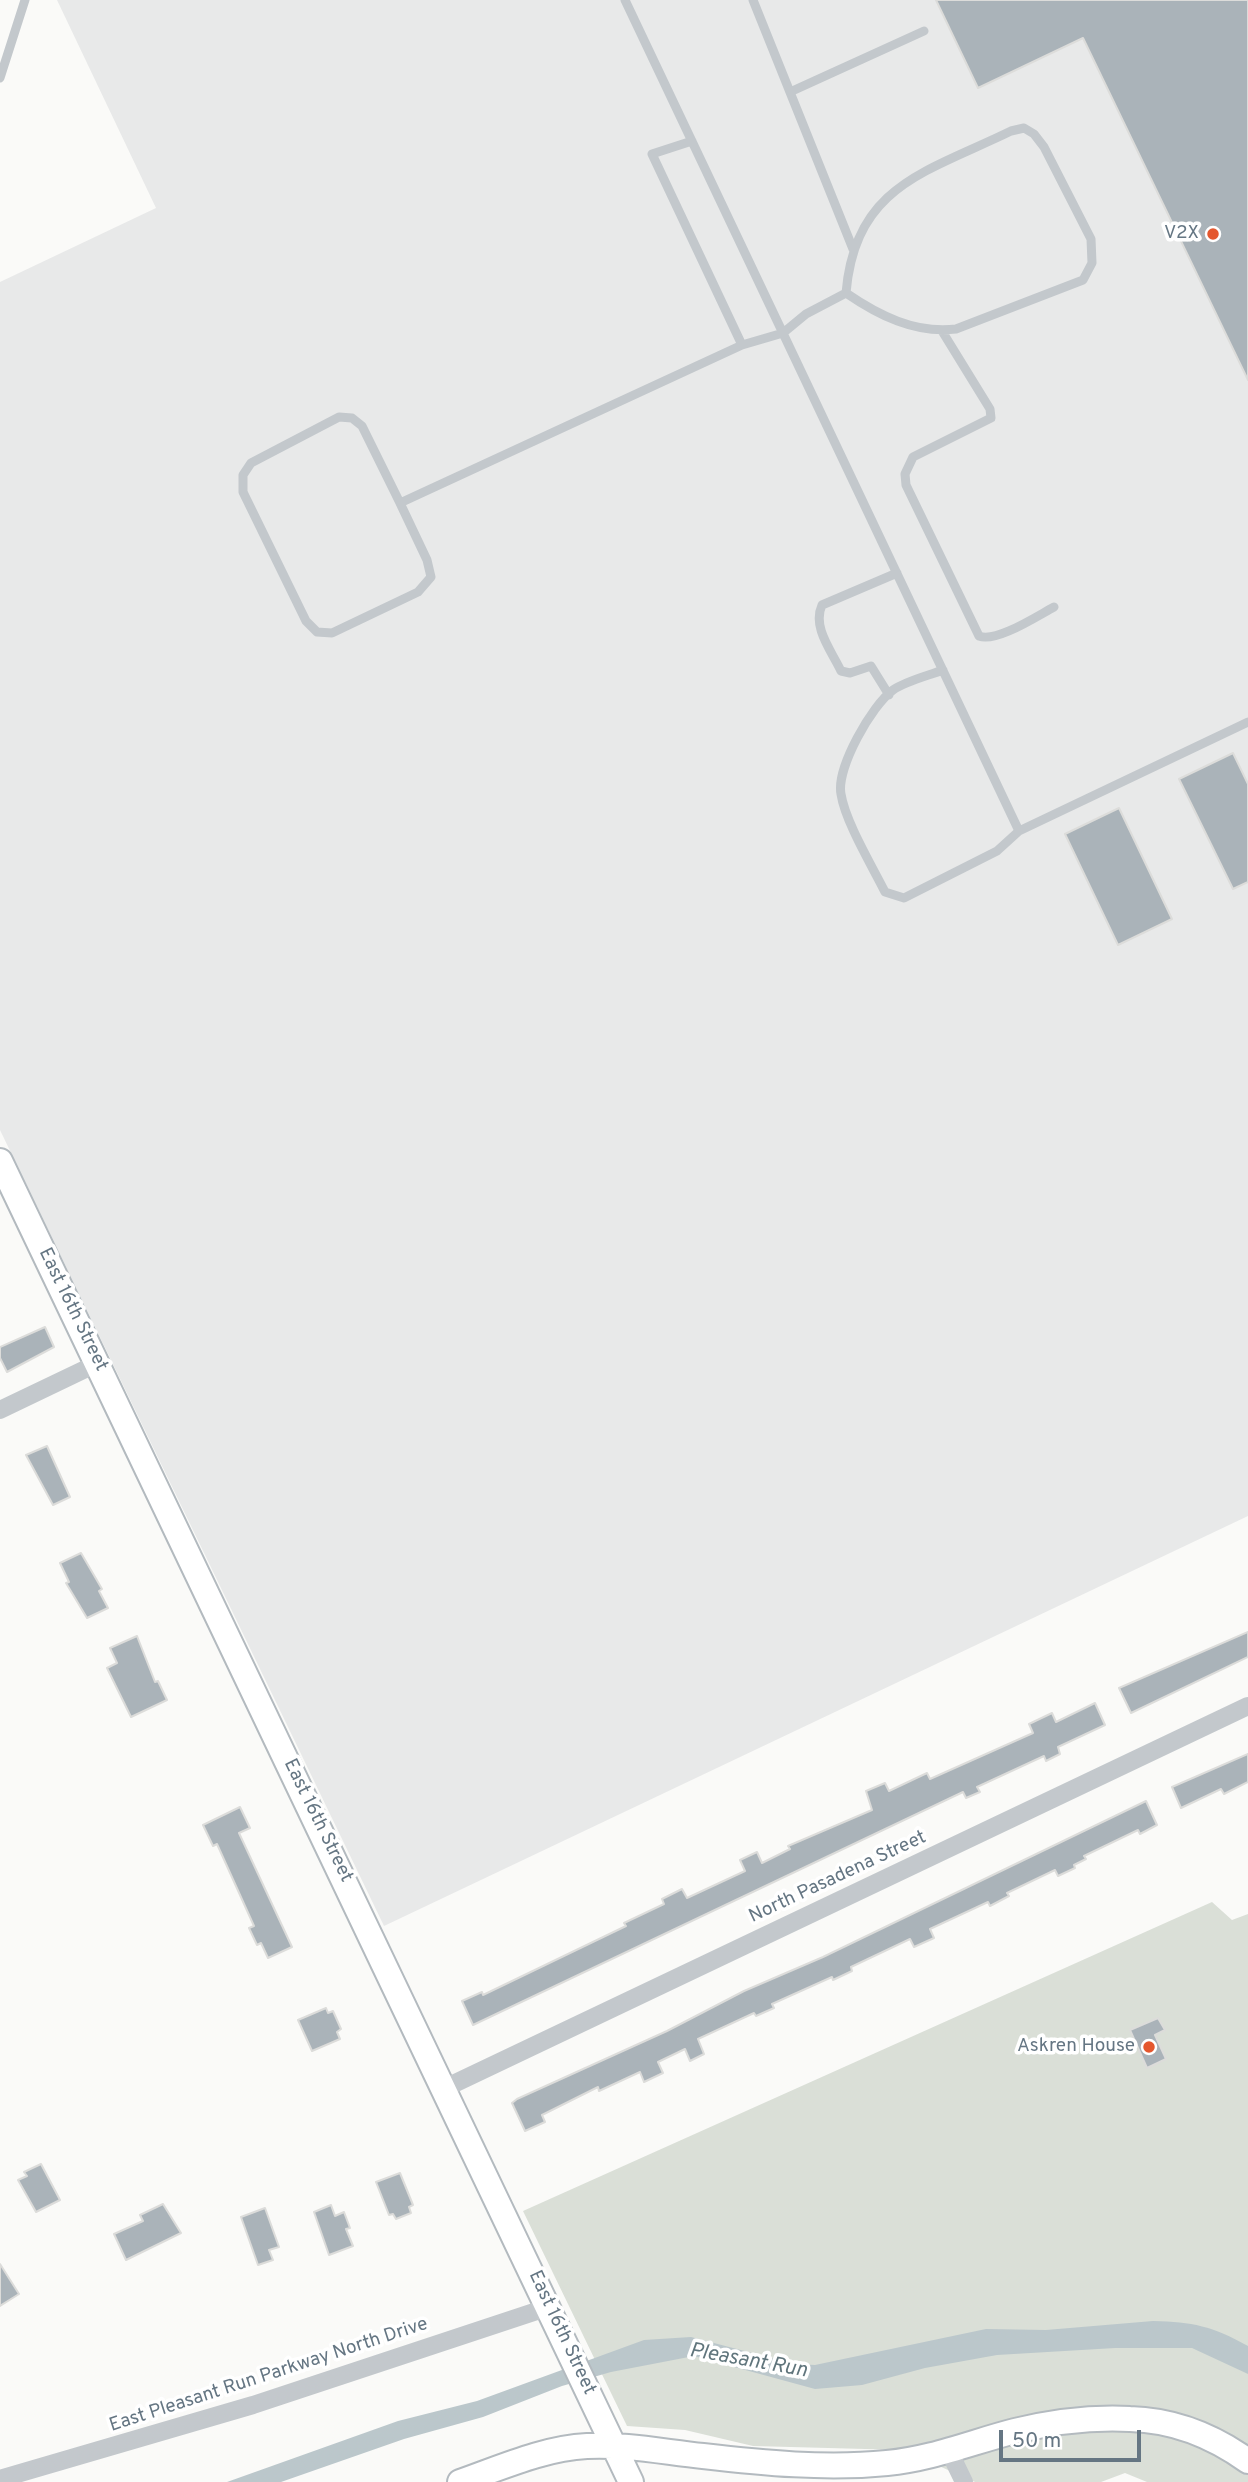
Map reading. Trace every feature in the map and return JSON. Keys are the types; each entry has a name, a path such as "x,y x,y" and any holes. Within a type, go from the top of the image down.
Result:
{"street":[{"name":"East 16th Street","path":"0,1161 631,2482"},
{"path":"0,1410 98,1363"},
{"name":"North Pasadena Street","path":"445,2088 1248,1706"},
{"name":"East Pleasant Run Parkway North Drive","path":"0,2479 253,2405 549,2306"},
{"path":"460,2482 536,2456 583,2446 614,2446 831,2466 895,2462 949,2451 1031,2427 1128,2418 1160,2421 1201,2434 1248,2461"},
{"path":"949,2451 964,2482"}],"lane":[{"path":"0,76 25,0"},
{"path":"625,0 1019,831"},
{"path":"753,0 853,249"},
{"path":"790,92 924,31"},
{"path":"1024,128 1034,134 1055,166 1091,239 1092,263 1083,280 956,329 942,331 899,323 870,310 846,293 853,249 861,227 898,186 1011,131 1024,128"},
{"path":"692,141 652,154 743,345"},
{"path":"400,503 743,345 783,333 806,314 846,293"},
{"path":"942,331 990,410 991,418 913,457 905,474 906,485 979,636 986,639 998,635 1054,607"},
{"path":"339,417 352,418 362,426 400,503 427,560 431,577 418,592 332,634 317,632 306,621 243,492 243,475 251,463 339,417"},
{"path":"888,695 871,666 850,673 841,671 818,624 818,614 822,605 897,573"},
{"path":"943,670 888,695 861,730 842,775 840,793 885,892 904,898 997,851 1019,831 1248,722"}],"shaded area":[{"path":"57,0 1248,0 1248,1516 384,1926 0,1130 0,282 156,208"},
{"path":"1212,1902 1232,1920 1248,1914 1248,2482 1147,2482 1125,2473 1101,2482 975,2482 903,2450 753,2446 685,2430 627,2426 523,2211"}],"water":[{"name":"Pleasant Run","path":"1153,2321 1202,2326 1248,2346 1248,2374 1192,2348 1115,2348 997,2355 925,2368 862,2385 815,2389 694,2356 611,2372 562,2386 483,2417 404,2439 281,2482 227,2482 398,2421 477,2401 644,2340 691,2337 794,2364 815,2365 986,2329 1046,2330"}],"building":[{"name":"V2X","path":"936,0 1248,0 1248,380 1083,38 978,88"},
{"path":"1233,753 1248,784 1248,882 1233,889 1179,779"},
{"path":"1119,808 1172,919 1118,945 1065,834"},
{"path":"45,1327 54,1347 7,1372 0,1358 0,1347"},
{"path":"47,1446 70,1497 53,1505 26,1455"},
{"path":"81,1553 102,1589 99,1591 108,1608 87,1618 66,1583 69,1582 60,1563"},
{"path":"1248,1632 1248,1657 1131,1713 1119,1688"},
{"path":"137,1636 155,1682 158,1681 167,1700 131,1717 107,1668 117,1663 110,1648"},
{"path":"1095,1703 1105,1725 1058,1747 1060,1754 1046,1761 1044,1756 977,1787 980,1792 966,1798 963,1792 473,2025 462,2001 482,1992 483,1995 626,1926 624,1923 664,1904 662,1899 682,1889 687,1898 745,1871 740,1860 757,1852 762,1863 790,1849 788,1846 872,1810 866,1791 885,1783 889,1791 927,1773 930,1779 1033,1733 1029,1724 1052,1713 1056,1722"},
{"path":"1248,1754 1248,1782 1224,1794 1221,1789 1181,1808 1172,1787"},
{"path":"1146,1801 1157,1825 1140,1834 1138,1830 1084,1856 1086,1859 1074,1865 1075,1868 1058,1876 1055,1870 1007,1893 1009,1896 990,1906 988,1902 930,1929 934,1938 914,1947 910,1939 851,1967 852,1971 833,1980 832,1977 772,2004 774,2008 756,2016 754,2013 698,2039 704,2054 690,2061 685,2049 658,2062 663,2073 644,2082 640,2072 599,2091 598,2087 542,2115 545,2122 525,2131 512,2103 517,2099 667,2031 744,1991 823,1957"},
{"path":"240,1807 250,1828 239,1833 292,1947 268,1958 261,1943 257,1945 249,1928 254,1926 217,1844 213,1846 203,1825"},
{"path":"326,2008 328,2013 333,2011 341,2029 337,2032 340,2039 312,2051 298,2020"},
{"name":"Askren House","path":"1158,2018 1165,2030 1155,2035 1166,2059 1147,2068 1130,2030"},
{"path":"41,2164 60,2200 36,2212 18,2180 27,2176 24,2172"},
{"path":"400,2173 413,2205 409,2207 411,2213 396,2219 393,2214 389,2215 376,2182"},
{"path":"163,2204 181,2233 126,2260 114,2234 143,2221 140,2215"},
{"path":"331,2205 335,2216 344,2212 350,2228 346,2229 353,2246 329,2255 314,2212"},
{"path":"265,2208 279,2247 269,2250 273,2260 258,2265 241,2217"},
{"path":"0,2264 19,2294 0,2306"}],"place":[{"name":"V2X","path":"1213,234"},
{"name":"Askren House","path":"1149,2047"}]}
